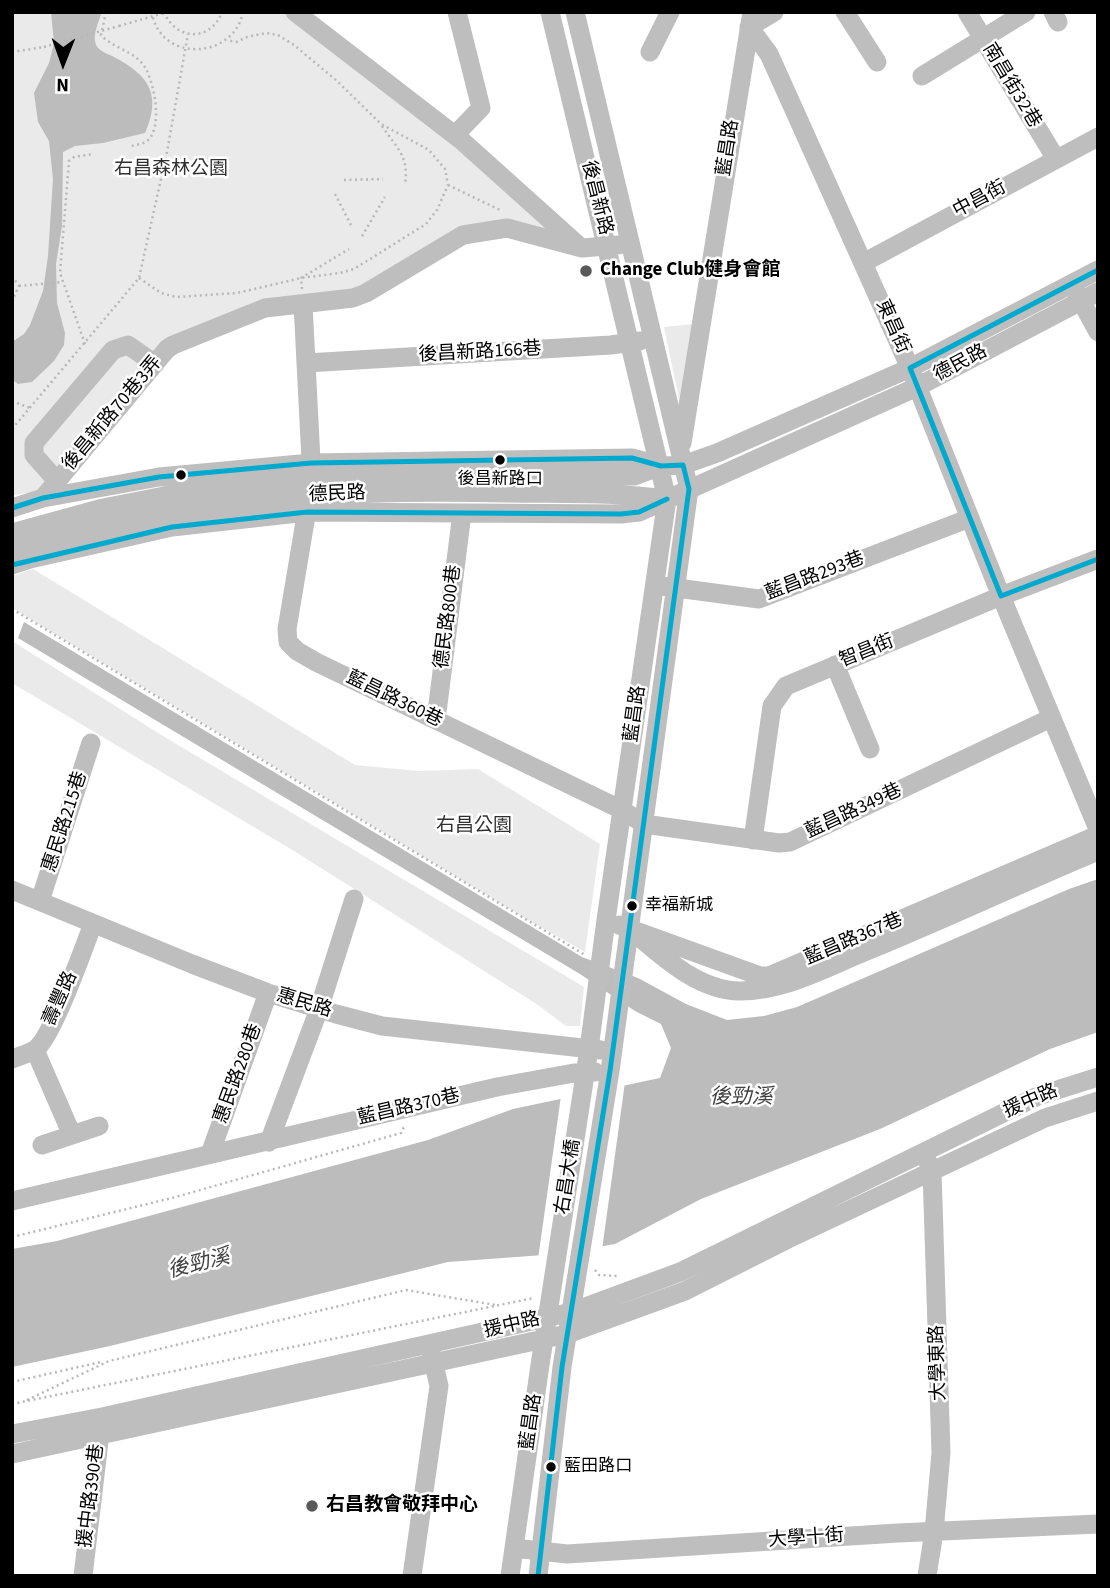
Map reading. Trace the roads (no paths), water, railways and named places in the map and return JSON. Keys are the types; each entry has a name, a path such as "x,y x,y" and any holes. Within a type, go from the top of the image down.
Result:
{"street":[{"path":"295,12 454,135 582,248"},
{"path":"454,135 481,108 457,12"},
{"name":"後昌新路","path":"550,12 661,466"},
{"name":"後昌新路","path":"575,12 682,458"},
{"path":"650,52 670,12"},
{"path":"751,20 774,12"},
{"path":"845,12 877,62"},
{"name":"南昌街32巷","path":"967,12 1056,159"},
{"path":"922,76 1026,12"},
{"name":"東昌街","path":"751,20 769,54 910,368 1098,829"},
{"name":"藍昌路","path":"613,1051 689,489 682,458 751,20"},
{"name":"中昌街","path":"863,263 1098,136"},
{"name":"後昌新路70巷3弄","path":"43,498 173,345 265,308 353,298 366,293 463,235 516,229 582,248 608,247 631,242"},
{"name":"德民路","path":"12,508 43,498 159,477 310,488 462,513 639,512 917,387 1084,292 1098,270"},
{"path":"1084,292 1098,332"},
{"name":"德民路","path":"12,549 169,511 310,488 632,457 661,466 682,458 717,453 1084,292"},
{"path":"303,304 310,488"},
{"name":"後昌新路166巷","path":"306,363 631,344 653,338"},
{"path":"57,481 34,455 34,443 113,350 128,345 155,364"},
{"name":"藍昌路","path":"589,1049 667,499 661,466"},
{"name":"德民路","path":"12,533 103,508 164,496 251,485 636,495 667,499"},
{"name":"德民路","path":"12,565 172,527 310,488"},
{"name":"藍昌路360巷","path":"310,488 287,629 288,642 316,662 622,810 643,824"},
{"name":"德民路800巷","path":"436,720 462,513"},
{"name":"藍昌路293巷","path":"654,585 759,599 970,518"},
{"name":"智昌街","path":"753,840 772,706 786,686 1001,596 1098,559"},
{"path":"835,665 870,749"},
{"name":"藍昌路349巷","path":"643,824 753,840 790,842 1051,718"},
{"name":"惠民路215巷","path":"40,901 91,743"},
{"name":"藍昌路367巷","path":"606,920 760,976 769,976 1098,835"},
{"path":"630,929 670,964 710,984 738,991 776,986 904,936 1098,851"},
{"name":"惠民路","path":"12,890 268,993 382,1026 613,1051"},
{"path":"269,1142 319,1009 354,899"},
{"name":"壽豐路","path":"12,1059 35,1050 41,1043 93,924"},
{"name":"惠民路280巷","path":"210,1154 268,993"},
{"path":"585,1079 589,1049"},
{"path":"35,1050 72,1135"},
{"path":"609,1077 613,1051"},
{"name":"藍昌路370巷","path":"12,1201 497,1087 609,1077"},
{"name":"右昌大橋","path":"579,1269 609,1077"},
{"name":"援中路","path":"12,1454 100,1427 432,1353 572,1312 680,1272 1038,1096 1098,1077"},
{"name":"右昌大橋","path":"555,1269 585,1079"},
{"name":"援中路","path":"432,1353 567,1334 685,1291 1045,1118 1098,1101"},
{"path":"42,1145 99,1126"},
{"name":"大學東路","path":"923,1151 932,1171 940,1453 927,1576"},
{"name":"藍昌路","path":"510,1576 555,1269"},
{"name":"藍昌路","path":"538,1576 561,1374 579,1269"},
{"path":"412,1576 439,1386 432,1353"},
{"name":"援中路","path":"12,1434 100,1427"},
{"name":"援中路390巷","path":"83,1576 100,1427"},
{"name":"大學十街","path":"514,1548 580,1553 1098,1524"}],"water":[{"path":"51,12 102,12 95,33 96,45 144,79 152,97 152,108 145,133 103,143 75,146 63,152 62,226 56,264 57,303 65,333 64,345 54,361 32,382 18,384 12,379 12,342 24,334 30,325 43,291 48,256 53,179 49,141 38,122 34,93 49,63 54,43"},
{"name":"後勁溪","path":"24,622 582,957 638,978 686,1004 727,1020 764,1016 797,1007 1069,889 1098,879 1098,1032 1050,1049 880,1129 701,1199 615,1244 557,1254 448,1262 110,1346 12,1367 12,1249 57,1241 428,1140 513,1109 660,1078 671,1048 661,1024 635,1011 580,974 18,638"}],"place":[{"name":"Change Club健身會館","path":"586,271"},
{"name":"後昌新路口","path":"500,460"},
{"name":"幸福新城","path":"632,906"},
{"name":"藍田路口","path":"551,1467"},
{"name":"右昌教會敬拜中心","path":"312,1506"}],"park label":[{"name":"右昌森林公園","path":"171,170"},
{"name":"右昌公園","path":"474,827"}]}
